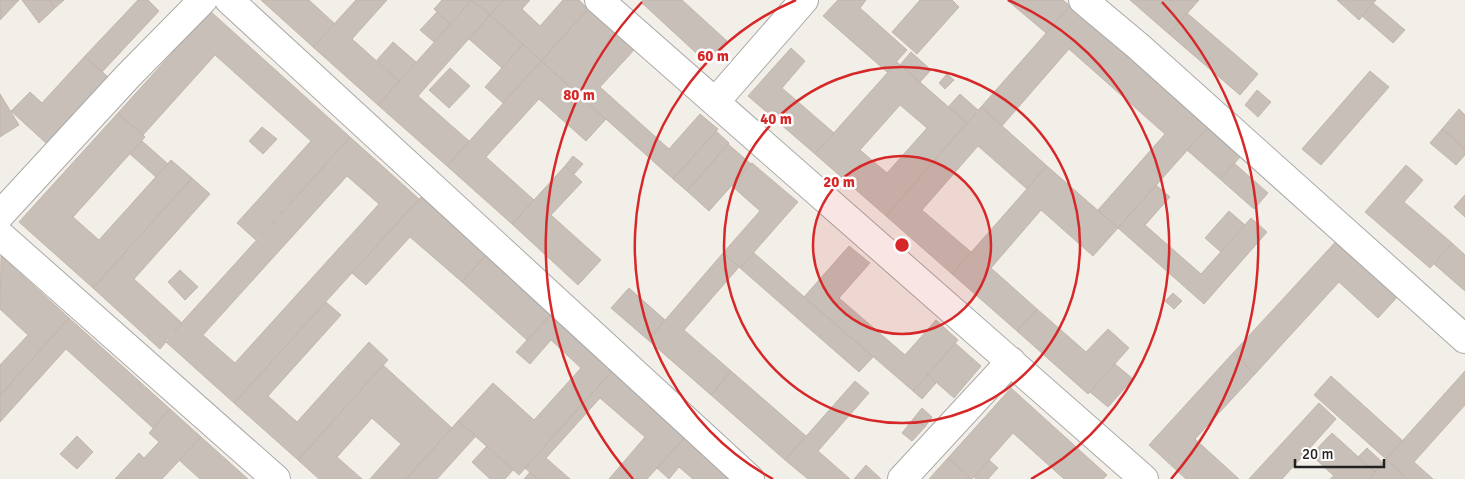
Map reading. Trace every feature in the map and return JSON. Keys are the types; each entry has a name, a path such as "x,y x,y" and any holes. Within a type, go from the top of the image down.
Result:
{"street":[{"path":"0,216 128,76 203,0"},
{"path":"229,0 750,479"},
{"path":"599,0 1144,479"},
{"path":"716,101 804,0"},
{"path":"1083,0 1145,53 1465,339"},
{"path":"0,235 276,479"},
{"path":"902,479 1012,361"}],"building":[{"path":"0,0 19,0 0,20"},
{"path":"22,0 49,0 55,8 39,23"},
{"path":"49,0 64,0 55,8"},
{"path":"138,0 148,0 159,11 102,72 85,56"},
{"path":"261,0 309,0 335,24 313,47"},
{"path":"356,0 387,0 352,39 399,81 378,105 313,47"},
{"path":"442,0 472,0 450,24 434,9"},
{"path":"472,0 504,0 490,15"},
{"path":"472,0 490,15 418,96 469,141 447,166 378,105"},
{"path":"504,0 530,0 522,9 540,26 563,0 579,0 588,9 541,61 490,15"},
{"path":"643,0 682,0 727,41 707,63 641,2"},
{"path":"838,0 866,0 860,8 907,50 887,72 823,16"},
{"path":"920,0 952,0 959,7 917,54 892,32"},
{"path":"1007,0 1063,0 1070,6 1046,33"},
{"path":"1130,0 1199,0 1169,34"},
{"path":"1337,0 1376,0 1359,20"},
{"path":"1373,3 1405,30 1393,43 1362,16"},
{"path":"1070,6 1208,127 1118,228 1098,210 1165,134 1069,49 1002,126 981,107"},
{"path":"588,9 634,50 600,87 669,149 700,114 718,129 673,179 541,61"},
{"path":"210,11 350,137 257,241 237,223 311,141 215,55 143,135 118,113"},
{"path":"437,12 450,24 434,42 420,30"},
{"path":"1187,13 1258,74 1240,95 1169,34"},
{"path":"490,15 523,44 502,68 469,39"},
{"path":"393,42 416,62 399,81 377,60"},
{"path":"523,44 541,61 503,103 485,87"},
{"path":"791,48 805,61 782,88 834,133 815,154 748,96"},
{"path":"911,52 931,70 920,82 900,65"},
{"path":"85,56 108,77 47,144 11,111 30,92 42,103"},
{"path":"541,61 606,119 586,141 539,99 486,157 534,200 512,224 447,166"},
{"path":"897,62 967,123 886,216 815,154","holes":["900,105 927,128 887,173 860,150"]},
{"path":"450,68 470,86 449,108 429,90"},
{"path":"1370,71 1389,87 1321,165 1302,149"},
{"path":"947,74 954,80 945,89 939,83"},
{"path":"1257,90 1271,102 1258,117 1245,105"},
{"path":"0,94 19,125 0,137"},
{"path":"960,94 979,111 967,123 948,107"},
{"path":"981,107 1047,166 1027,189 978,146 922,210 971,252 952,274 886,216"},
{"path":"1459,109 1465,115 1465,149 1442,129"},
{"path":"118,113 145,137 73,217 99,240 171,160 192,178 93,288 19,222"},
{"path":"262,127 277,139 263,154 249,141"},
{"path":"1208,127 1241,156 1220,179 1187,150"},
{"path":"1442,129 1465,149 1465,155 1456,165 1430,143"},
{"path":"716,131 729,143 687,191 673,179"},
{"path":"350,137 419,199 234,403 165,341","holes":["347,176 379,204 235,363 203,335"]},
{"path":"142,141 168,164 156,177 130,154"},
{"path":"728,144 751,164 709,211 687,191"},
{"path":"573,156 583,164 574,174 565,166"},
{"path":"752,163 798,202 740,268 723,253 760,211 732,186"},
{"path":"1234,163 1268,193 1254,209 1220,179"},
{"path":"1406,165 1423,180 1404,202 1452,243 1430,268 1365,212"},
{"path":"565,166 582,182 551,215 601,260 578,285 512,224"},
{"path":"1047,166 1118,228 1093,256 1041,210 991,268 1037,309 1017,331 952,274"},
{"path":"192,178 210,194 134,279 182,323 160,349 93,288"},
{"path":"1156,185 1170,197 1145,225 1201,274 1251,218 1267,232 1204,304 1118,228"},
{"path":"1465,195 1465,217 1454,207"},
{"path":"421,197 486,255 462,282 410,237 366,285 352,273"},
{"path":"1229,211 1245,225 1221,252 1205,238"},
{"path":"1340,237 1401,293 1378,318 1339,282 1255,374 1233,353"},
{"path":"1452,243 1465,255 1465,291 1434,264"},
{"path":"849,246 870,263 839,298 905,355 936,320 958,340 913,391 804,297"},
{"path":"723,253 739,267 684,330 731,371 711,395 648,340"},
{"path":"754,253 873,357 859,372 740,268"},
{"path":"486,255 551,314 527,340 462,282"},
{"path":"1,256 69,318 0,395 0,365 28,335 0,309"},
{"path":"180,270 198,287 185,300 168,282"},
{"path":"629,288 665,320 648,340 611,308"},
{"path":"1173,293 1182,301 1174,309 1165,301"},
{"path":"326,302 341,315 268,396 297,422 369,342 388,360 298,460 234,403"},
{"path":"1037,309 1086,352 1108,329 1129,348 1088,394 1017,331"},
{"path":"551,314 614,369 519,475 458,421 493,383 534,420 581,368 551,340 530,364 516,352"},
{"path":"69,318 170,409 153,428 66,349 0,422 0,395"},
{"path":"955,343 981,366 954,398 928,375"},
{"path":"1233,353 1255,374 1195,439 1239,479 1186,479 1149,445"},
{"path":"1115,364 1133,379 1108,407 1090,392"},
{"path":"383,365 452,428 406,479 370,479 401,444 372,418 337,457 362,479 319,479 298,460"},
{"path":"614,369 686,436 647,479 609,479 645,437 600,398 546,458 570,479 538,479 525,468"},
{"path":"731,371 806,436 785,460 711,395"},
{"path":"1465,371 1465,405 1414,462 1433,479 1407,479 1386,459"},
{"path":"928,375 936,383 922,399 913,391"},
{"path":"1331,376 1403,441 1386,459 1314,395"},
{"path":"855,381 869,393 818,451 850,479 808,479 785,460"},
{"path":"1011,388 1107,475 1103,479 1064,479 1013,433 972,479 948,458"},
{"path":"1319,403 1336,419 1282,479 1249,479"},
{"path":"922,408 932,417 925,427 914,418"},
{"path":"170,409 201,437 162,479 115,479 139,453 144,458 159,442 149,433"},
{"path":"914,418 925,427 912,441 902,433"},
{"path":"458,421 476,436 437,479 406,479"},
{"path":"1332,433 1375,472 1369,479 1330,479 1334,476 1311,455"},
{"path":"77,436 93,452 77,469 60,454"},
{"path":"686,436 735,479 693,479 679,467 669,479 657,468"},
{"path":"201,437 248,479 200,479 179,460"},
{"path":"487,446 513,470 505,479 490,479 472,462"},
{"path":"1367,448 1383,463 1375,472 1358,457"},
{"path":"948,458 971,479 929,479"},
{"path":"1386,459 1407,479 1369,479"},
{"path":"989,460 998,468 988,479 976,479 974,477"},
{"path":"866,465 881,479 854,479"},
{"path":"530,472 538,479 524,479"}]}
